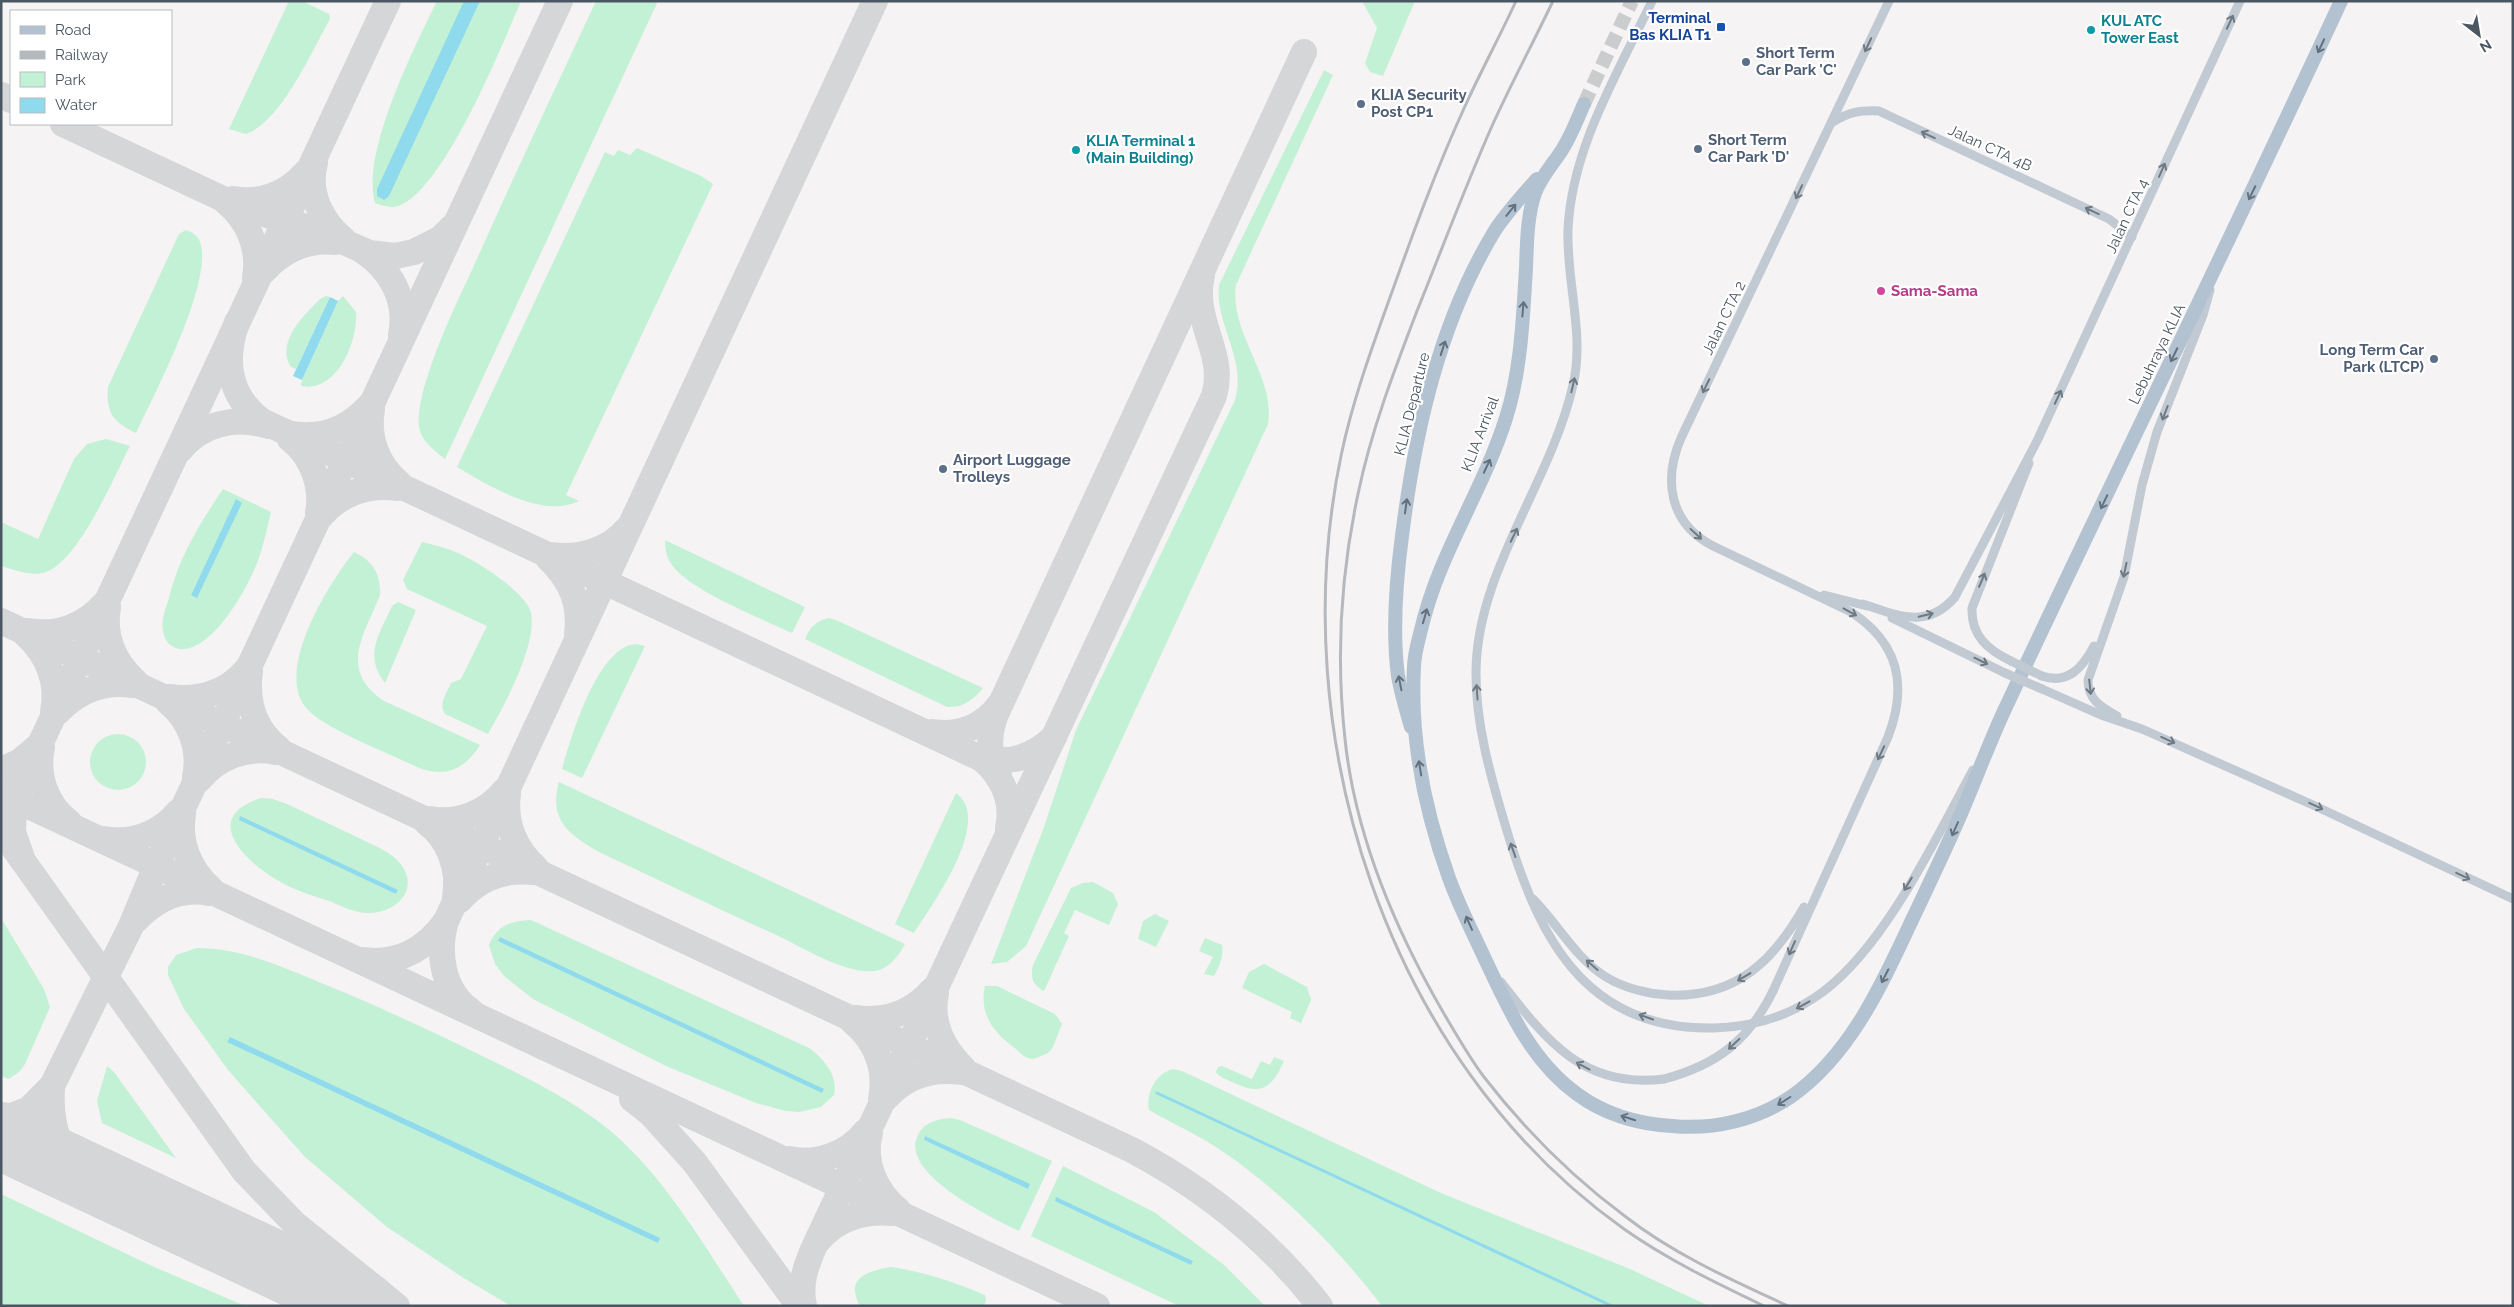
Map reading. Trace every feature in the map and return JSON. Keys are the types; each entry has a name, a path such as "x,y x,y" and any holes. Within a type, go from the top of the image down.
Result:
{"main road":[{"name":"Lebuhraya KLIA","path":"1417,747 1423,786 1450,882 1515,1021 1530,1045 1555,1074 1577,1094 1592,1104 1637,1121 1681,1127 1724,1124 1759,1114 1793,1095 1828,1063 1866,1011 1886,974 1957,825 2000,719 2216,268 2341,1"},
{"name":"KLIA Departure","path":"1417,747 1398,675 1395,634 1400,554 1408,487 1421,424 1455,313 1495,231 1538,178 1582,103"},
{"name":"KLIA Arrival","path":"1417,747 1414,663 1424,616 1445,555 1497,443 1508,412 1519,352 1528,234 1533,198 1542,179 1568,139 1582,103"}],"street":[{"path":"1652,1 1591,129 1579,162 1570,205 1568,241 1578,347 1574,382 1551,457 1508,549 1485,609 1478,649 1478,706 1486,751 1512,848 1541,924 1563,958 1588,985 1614,1004 1649,1018 1682,1026 1738,1027 1771,1020 1808,1002 1828,988 1869,945 1888,919 1947,818 2000,719"},
{"name":"Jalan CTA 2","path":"1806,591 1713,546 1699,537 1677,509 1673,499 1672,464 1681,438 1889,1"},
{"name":"Jalan CTA 4","path":"2037,441 2240,1"},
{"name":"Jalan CTA 4B","path":"1832,122 1847,114 1861,110 1879,112 2109,219 2132,237"},
{"path":"2216,268 2203,315 2157,432 2142,485 2124,577 2106,623 2088,680 2090,694 2100,707 2142,729 2313,805 2513,899"},
{"path":"2037,441 1972,608 1974,626 1983,643 1990,651 2042,676 2058,679 2076,671 2090,655 2106,623"},
{"path":"1806,591 1912,618 1932,614 1948,605 1955,597 2037,441"},
{"path":"1489,967 1547,1038 1578,1064 1618,1079 1649,1081 1664,1079 1695,1070 1712,1062 1729,1050 1755,1022 1773,991 1826,870 1891,730 1897,710 1899,682 1896,667 1888,650 1866,621 1806,591"},
{"path":"1862,604 2004,673 2101,715 2142,729"},
{"path":"1530,895 1566,939 1607,977 1636,989 1656,994 1696,994 1718,989 1738,980 1766,960 1794,925 1826,870"}],"green space":[{"path":"289,1 302,1 329,14 330,19 305,66 272,115 259,127 246,134 229,129"},
{"path":"437,1 521,1 470,113 436,171 418,192 401,205 394,207 385,206 375,203 373,182 382,130 404,72"},
{"path":"596,1 658,1 445,459 425,441 419,427 419,411 430,370 456,304"},
{"path":"1362,1 1415,1 1383,76 1370,72 1365,63 1377,28"},
{"path":"1324,70 1333,75 1236,285 1239,321 1265,389 1269,406 1268,424 1026,946 1007,962 991,964 1044,827 1076,730 1235,400 1238,385 1237,370 1219,300 1219,285"},
{"path":"637,148 701,176 713,184 566,495 579,501 565,505 549,506 516,498 484,483 457,467 605,152 614,156 618,150 630,155"},
{"path":"186,230 194,234 200,242 202,260 198,283 191,310 180,338 136,433 122,425 113,416 108,404 108,387 179,234"},
{"path":"326,296 330,297 296,369 291,367 287,358 289,338 307,312 320,299"},
{"path":"343,296 356,312 356,324 349,350 335,373 325,381 314,386 301,386 338,301"},
{"path":"106,439 130,446 94,516 71,552 58,564 41,573 35,574 1,566 1,522 38,539 74,459 87,444"},
{"path":"223,489 271,512 263,544 252,574 237,603 227,617 204,641 191,648 179,649 168,643 163,627 172,585 198,529","holes":["236,500 242,503 191,595"]},
{"path":"665,540 805,607 792,633 691,583 670,562"},
{"path":"422,542 458,553 488,570 521,596 531,613 532,627 529,642 518,675 488,734 445,714 443,710 444,698 451,683 461,679 487,626 407,589 403,580"},
{"path":"354,552 371,564 377,575 380,587 380,595 362,637 359,650 358,663 361,676 369,688 382,700 480,745 468,760 454,769 438,772 419,768 329,726 308,710 299,694 296,674 300,652 308,629 331,585"},
{"path":"398,602 416,610 385,683 378,673 374,653 379,635 392,606"},
{"path":"829,618 983,688 963,705 947,707 805,639 814,625"},
{"path":"636,644 645,646 582,778 562,769 579,715 598,676 610,660 622,649"},
{"path":"113,734 123,734 138,742 144,751 146,762 144,773 138,782 123,790 113,790 102,785 95,778 90,767 90,757 95,746 102,739"},
{"path":"559,782 905,944 897,957 885,967 875,971 850,968 822,958 599,852 579,839 571,833 559,817 556,796"},
{"path":"956,793 966,806 968,822 964,842 945,884 914,933 895,924"},
{"path":"261,798 273,799 287,804 390,854 405,871 408,880 407,889 403,897 389,909 363,913 297,890 272,877 245,855 236,843 231,830 232,818 242,807"},
{"path":"1093,882 1113,893 1118,904 1109,925 1075,910 1064,933 1069,936 1044,991 1033,981 1033,965 1071,888 1083,883"},
{"path":"1155,914 1169,921 1156,947 1138,939 1143,921"},
{"path":"1,918 44,989 50,1007 25,1064 20,1071 9,1079 1,1076"},
{"path":"531,920 809,1048 829,1068 834,1081 834,1095 821,1107 799,1112 786,1111 756,1103 666,1066 533,999 504,976 495,964 489,945 496,933 506,925"},
{"path":"1205,938 1222,945 1222,957 1214,976 1204,974 1213,957 1199,951"},
{"path":"197,948 235,952 289,969 405,1019 569,1101 606,1127 641,1160 688,1221 744,1306 511,1306 462,1277 387,1227 304,1156 228,1070 184,1009 168,975 168,967 176,955"},
{"path":"1264,964 1307,987 1311,1000 1301,1023 1290,1018 1292,1012 1242,988 1249,972"},
{"path":"985,986 997,986 1055,1014 1062,1024 1052,1049 1048,1053 1035,1059 1030,1059 1021,1054 1001,1036 986,1014 984,1006"},
{"path":"1274,1057 1284,1061 1270,1084 1258,1089 1242,1086 1223,1078 1216,1072 1218,1067 1222,1066 1252,1079 1261,1061 1270,1065"},
{"path":"107,1066 114,1072 176,1158 102,1123 97,1101"},
{"path":"1173,1069 1182,1071 1441,1193 1630,1269 1709,1306 1382,1306 1328,1242 1288,1203 1245,1167 1213,1145 1149,1110 1149,1097 1153,1085 1161,1075"},
{"path":"951,1118 960,1120 1052,1161 1019,1231 989,1216 951,1192 934,1179 922,1164 915,1150 918,1135 928,1124 936,1120","holes":["925,1136 1029,1184 1028,1188 924,1140"]},
{"path":"1063,1166 1154,1212 1224,1265 1265,1306 1179,1306 1031,1236"},
{"path":"1,1194 150,1265 245,1306 1,1306"},
{"path":"891,1267 939,1278 985,1295 984,1306 859,1306 855,1290 859,1280 869,1273"}],"water":[{"path":"464,1 480,1 389,196 384,200 377,196 377,189"},
{"path":"330,297 338,301 302,380 293,376"},
{"path":"236,499 242,503 197,598 191,595"},
{"path":"240,816 398,890 396,894 239,820"},
{"path":"500,937 824,1089 822,1093 498,941"},
{"path":"230,1037 660,1238 658,1243 227,1042"},
{"path":"925,1136 1030,1184 1028,1189 924,1140"},
{"path":"1056,1197 1193,1261 1191,1265 1055,1201"}],"waterway":[{"path":"1157,1093 1612,1306"}],"taxiway":[{"path":"23,861 13,832 14,800 388,1"},
{"path":"1,1120 29,1109 52,1086 131,926 156,866 560,1"},
{"path":"471,1011 461,1003 454,993 444,970 442,945 446,921 875,1"},
{"path":"999,776 990,745 991,730 996,714 1304,52"},
{"path":"1,95 10,100"},
{"path":"65,125 238,206 319,231 369,253 395,256 414,252 440,239 452,227"},
{"path":"315,163 313,185 318,205 328,224 343,239"},
{"path":"233,199 253,200 272,196 290,187 305,173"},
{"path":"226,202 241,218 251,236 256,257 255,278"},
{"path":"264,271 279,257 296,247 315,242 336,242"},
{"path":"363,251 382,267 395,287 402,310 401,335"},
{"path":"804,1306 802,1290 804,1275 815,1245 1214,396 1217,380 1216,365 1201,308 1202,275"},
{"path":"237,322 231,350 232,376 242,400 262,421 982,759 1001,781 1005,790 1009,808 1008,828"},
{"path":"292,434 314,435 334,430 353,420 369,406"},
{"path":"372,409 371,430 375,450 385,468 399,483"},
{"path":"180,450 199,433 220,424 244,422 269,426"},
{"path":"290,439 304,454 314,472 319,492 318,513"},
{"path":"322,515 338,501 356,492 376,487 397,488"},
{"path":"552,555 573,556 603,548 627,529"},
{"path":"548,558 563,575 573,593 576,602 577,635"},
{"path":"28,631 49,632 70,628 88,618 104,604"},
{"path":"108,607 107,628 112,648 122,666 136,682"},
{"path":"1,621 1132,1150 1185,1182 1234,1218 1279,1259 1320,1306"},
{"path":"26,635 40,651 50,670 54,691 53,712"},
{"path":"169,697 191,698 211,694 230,684 246,670"},
{"path":"250,671 249,693 254,714 263,732 278,748"},
{"path":"58,712 74,698 92,689 122,684 133,685"},
{"path":"168,702 182,717 192,736 196,756 195,777"},
{"path":"932,732 952,733 970,728 986,719 1000,704"},
{"path":"978,756 999,760 1018,758 1037,750 1054,737"},
{"path":"1,770 19,762 37,747"},
{"path":"42,747 40,768 45,789 54,807 69,822"},
{"path":"199,780 215,765 234,755 254,751 276,752"},
{"path":"430,819 451,820 471,815 489,805 504,791"},
{"path":"1,793 1097,1306"},
{"path":"508,794 508,815 513,835 522,852 536,868"},
{"path":"103,839 124,840 144,836 163,826 178,812"},
{"path":"183,814 182,835 187,855 197,873 211,889"},
{"path":"427,823 447,846 451,856 456,876 455,897"},
{"path":"13,847 244,1171 294,1223 397,1306"},
{"path":"460,900 467,892 493,877 513,872 534,872"},
{"path":"135,921 151,907 169,897 188,892 209,893"},
{"path":"361,960 387,960 399,958 410,953 429,940 446,921"},
{"path":"855,1018 877,1019 897,1014 916,1005 932,990"},
{"path":"936,993 935,1014 940,1034 949,1052 963,1068"},
{"path":"853,1022 868,1038 878,1056 882,1077 881,1099"},
{"path":"886,1098 902,1084 920,1075 940,1071 961,1072"},
{"path":"52,1086 53,1121 63,1149 74,1171"},
{"path":"632,1099 651,1114 695,1163 799,1306"},
{"path":"789,1159 810,1160 831,1156 850,1146 865,1132"},
{"path":"870,1133 868,1155 873,1176 883,1194 898,1210"},
{"path":"818,1241 834,1226 852,1217 872,1213 893,1213"}],"runway":[{"path":"1,1136 364,1306"}],"tunnel":[{"path":"1584,104 1632,1"}],"railway":[{"path":"1516,1 1466,104 1425,203 1368,359 1350,417 1341,456 1327,562 1327,671 1342,779 1372,884 1415,984 1471,1076 1541,1159 1624,1229 1675,1261 1764,1306"},
{"path":"1553,1 1499,110 1463,195 1392,379 1376,424 1363,471 1352,524 1342,616 1342,708 1350,775 1368,846 1380,880 1409,948 1425,980 1463,1045 1478,1069 1500,1097 1568,1169 1606,1202 1645,1231 1704,1266 1788,1306"}],"place":[{"name":"Terminal Bas KLIA T1","path":"1721,27"},
{"name":"KUL ATC Tower East","path":"2091,30"},
{"name":"Short Term Car Park 'C'","path":"1746,62"},
{"name":"KLIA Security Post CP1","path":"1361,104"},
{"name":"Short Term Car Park 'D'","path":"1698,149"},
{"name":"KLIA Terminal 1 (Main Building)","path":"1076,150"},
{"name":"Sama-Sama","path":"1881,291"},
{"name":"Long Term Car Park (LTCP)","path":"2434,359"},
{"name":"Airport Luggage Trolleys","path":"943,469"}]}
